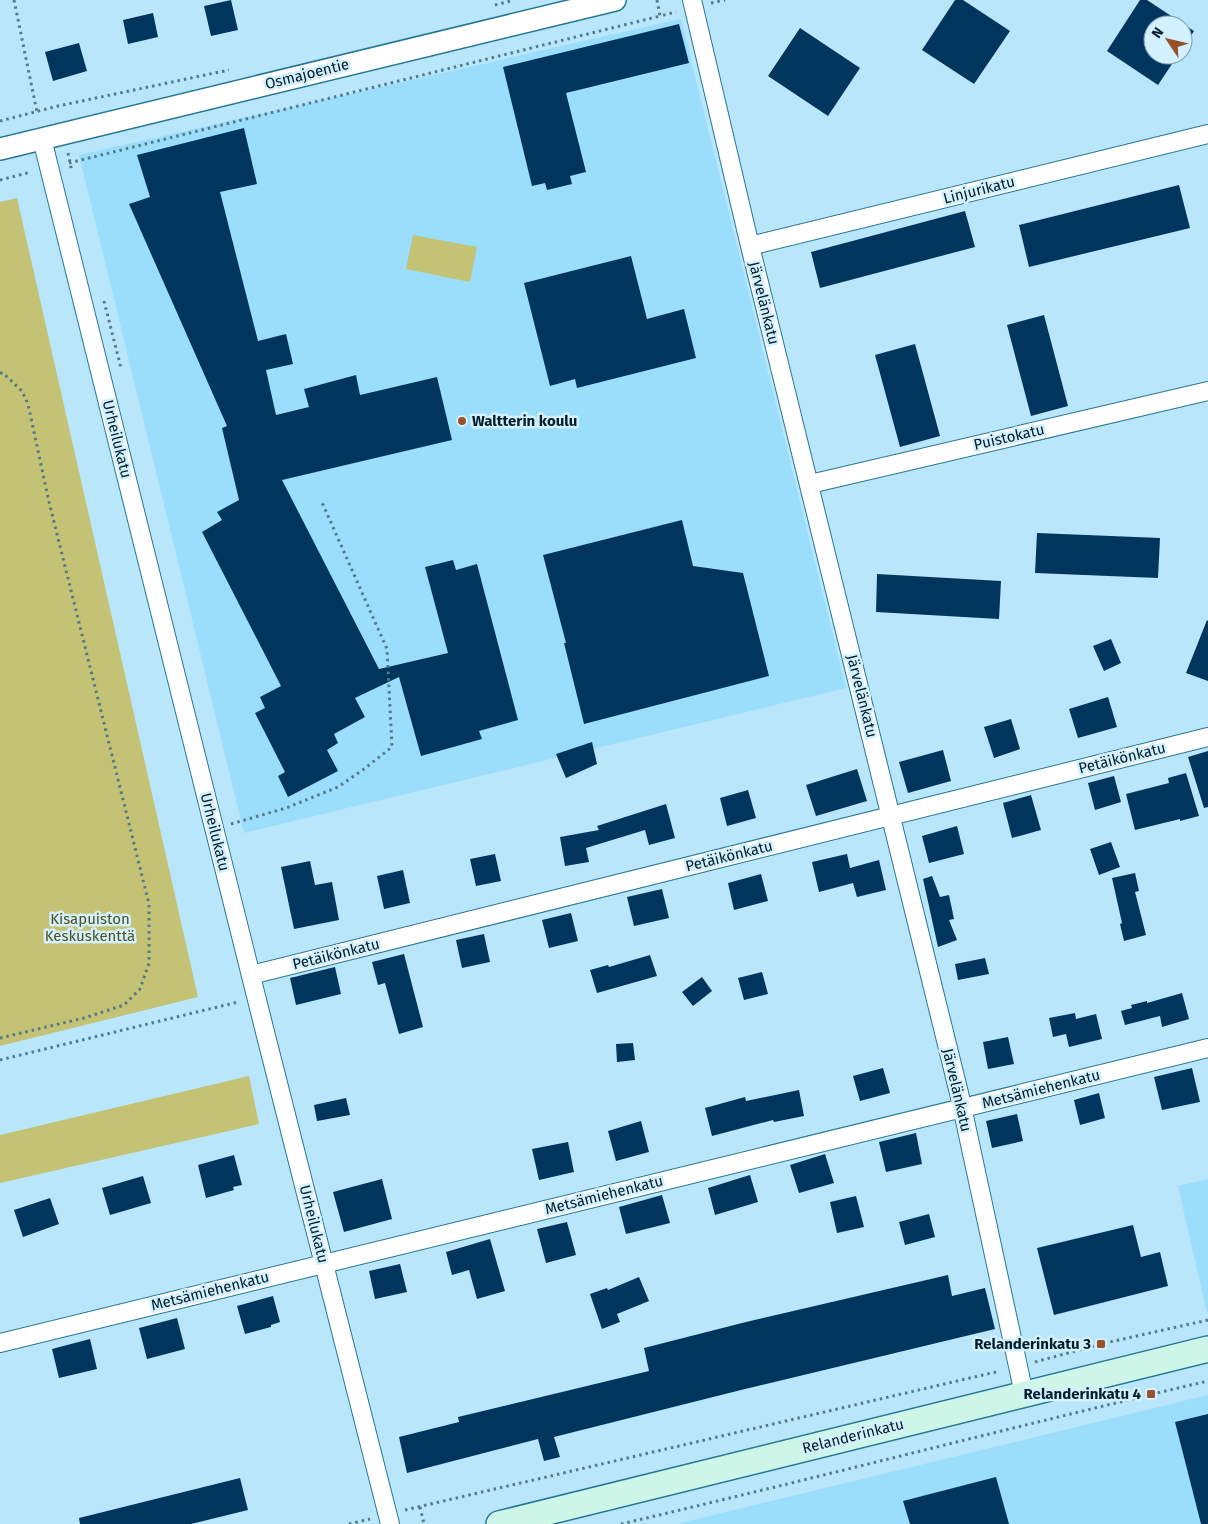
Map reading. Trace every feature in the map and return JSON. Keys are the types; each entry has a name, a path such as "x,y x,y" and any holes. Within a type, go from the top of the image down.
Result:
{"main road":[{"name":"Relanderinkatu","path":"499,1524 1208,1349"}],"street":[{"name":"Osmajoentie","path":"0,150 615,0"},
{"name":"Järvelänkatu","path":"692,0 750,246 962,1108 1024,1394"},
{"name":"Linjurikatu","path":"750,246 1208,134"},
{"name":"Urheilukatu","path":"42,139 389,1519"},
{"name":"Puistokatu","path":"810,484 1208,391"},
{"name":"Petäikönkatu","path":"251,975 1208,737"},
{"name":"Metsämiehenkatu","path":"0,1343 1208,1048"}],"path":[{"path":"0,121 37,112 14,0"},
{"path":"70,163 660,16"},
{"path":"0,373 3,373 22,391 28,404 49,502 149,904 149,964 140,989 124,1005 84,1018 0,1038"},
{"path":"231,824 286,808 338,787 392,747 387,649 321,500"},
{"path":"0,1060 246,1000"},
{"path":"348,1524 389,1519 420,1507 1017,1367 1101,1344 1208,1320"},
{"path":"621,1524 791,1485 1208,1381"},
{"path":"420,1507 424,1524"}],"shaded area":[{"name":"Waltterin koulu","path":"681,19 846,688 244,833 79,155"},
{"path":"1208,1179 1208,1312 1207,1313 1178,1186"},
{"path":"1208,1395 1208,1524 677,1524"}],"green space":[{"name":"Kisapuiston Keskuskenttä","path":"17,198 198,997 0,1046 0,202"},
{"path":"413,235 477,247 470,282 406,269"},
{"path":"249,1076 259,1124 0,1183 0,1135"}],"building":[{"path":"231,0 238,30 211,36 204,6"},
{"path":"955,0 963,0 1010,31 974,84 922,50"},
{"path":"1140,0 1147,0 1170,15 1143,15 1143,65 1171,65 1158,85 1107,51"},
{"path":"153,13 158,37 128,44 123,20"},
{"path":"679,24 689,63 566,93 586,172 570,176 572,184 547,190 545,183 532,186 503,67"},
{"path":"800,28 860,68 828,116 768,76"},
{"path":"79,43 87,71 53,81 45,52"},
{"path":"244,128 257,184 220,192 258,341 286,334 293,364 266,370 276,415 309,407 304,389 356,375 360,395 437,377 452,440 282,480 379,669 448,653 425,567 453,560 456,570 477,564 518,720 479,731 482,739 421,756 399,677 355,698 365,717 334,734 338,743 327,750 338,771 288,797 278,776 285,772 255,713 265,708 260,697 281,686 202,532 222,520 217,512 239,500 222,428 227,426 129,204 150,197 137,155"},
{"path":"1179,185 1190,228 1029,267 1019,225"},
{"path":"965,211 975,247 820,288 811,252"},
{"path":"631,256 647,319 684,309 696,358 577,388 575,379 550,386 524,283"},
{"path":"1044,315 1068,406 1031,416 1007,325"},
{"path":"915,344 940,436 900,447 875,355"},
{"path":"682,520 693,566 743,573 769,676 584,724 564,643 566,643 543,555"},
{"path":"1037,533 1160,538 1158,578 1035,573"},
{"path":"877,574 1001,581 999,619 876,612"},
{"path":"1208,621 1208,681 1186,673"},
{"path":"1111,639 1121,663 1104,671 1093,646"},
{"path":"1108,697 1117,727 1078,738 1069,709"},
{"path":"1011,719 1020,749 994,758 984,727"},
{"path":"592,742 597,764 566,778 556,754"},
{"path":"943,750 951,781 908,793 899,762"},
{"path":"1208,751 1208,807 1204,808 1188,757"},
{"path":"857,769 867,801 816,816 806,785"},
{"path":"1186,773 1199,816 1135,830 1126,794 1169,783 1168,778"},
{"path":"1114,776 1121,802 1095,810 1088,783"},
{"path":"748,790 756,818 727,826 720,798"},
{"path":"1031,795 1041,830 1012,838 1003,803"},
{"path":"666,804 675,838 649,845 645,830 586,848 589,862 565,866 560,837 599,830 597,826"},
{"path":"957,826 964,854 929,863 922,836"},
{"path":"1111,842 1120,867 1099,875 1090,849"},
{"path":"495,854 501,881 476,886 470,859"},
{"path":"847,854 850,868 879,860 886,890 857,897 853,883 819,892 812,862"},
{"path":"310,861 315,885 332,882 339,920 294,929 281,867"},
{"path":"403,870 410,903 384,909 377,876"},
{"path":"1135,873 1139,891 1135,892 1146,935 1124,941 1112,878"},
{"path":"761,874 768,901 734,910 728,883"},
{"path":"932,876 940,897 949,895 954,919 949,920 957,940 938,947 923,879"},
{"path":"662,889 669,918 634,926 627,897"},
{"path":"571,913 578,941 549,948 542,920"},
{"path":"484,934 490,962 462,968 456,940"},
{"path":"404,954 423,1027 399,1034 385,983 378,985 372,962"},
{"path":"650,955 657,976 597,993 590,970 608,965 609,967"},
{"path":"985,958 989,974 958,980 955,964"},
{"path":"335,967 341,994 296,1005 290,978"},
{"path":"762,972 768,994 744,1000 738,978"},
{"path":"702,977 712,991 693,1006 682,992"},
{"path":"1182,993 1189,1019 1162,1027 1160,1016 1125,1025 1121,1011 1132,1008 1131,1005 1147,1001 1147,1003"},
{"path":"1075,1013 1076,1019 1096,1014 1102,1039 1069,1047 1066,1034 1053,1037 1049,1018"},
{"path":"1008,1037 1014,1064 988,1069 983,1042"},
{"path":"633,1043 635,1060 617,1062 616,1044"},
{"path":"883,1068 890,1093 860,1101 853,1076"},
{"path":"1192,1068 1200,1102 1162,1110 1154,1077"},
{"path":"799,1090 804,1116 774,1122 773,1120 712,1136 705,1108 745,1097 746,1101"},
{"path":"1099,1093 1105,1118 1080,1125 1074,1100"},
{"path":"346,1098 350,1115 317,1121 314,1105"},
{"path":"1017,1114 1023,1141 992,1148 986,1121"},
{"path":"641,1121 649,1152 616,1161 608,1131"},
{"path":"916,1133 922,1164 886,1172 879,1142"},
{"path":"568,1142 574,1172 539,1180 532,1149"},
{"path":"825,1154 834,1183 799,1193 790,1165"},
{"path":"234,1155 242,1185 233,1187 234,1190 206,1198 198,1165"},
{"path":"750,1175 758,1202 715,1215 708,1188"},
{"path":"143,1176 151,1203 110,1215 102,1188"},
{"path":"382,1179 392,1219 344,1232 333,1192"},
{"path":"662,1195 670,1223 626,1234 619,1207"},
{"path":"856,1196 864,1227 837,1233 830,1202"},
{"path":"50,1198 59,1224 23,1237 14,1210"},
{"path":"929,1214 935,1237 905,1245 899,1222"},
{"path":"567,1222 576,1255 546,1263 537,1229"},
{"path":"1133,1225 1141,1257 1160,1252 1168,1286 1054,1315 1037,1248"},
{"path":"490,1239 505,1291 477,1299 469,1270 452,1275 446,1252"},
{"path":"400,1264 407,1292 375,1299 369,1271"},
{"path":"948,1275 952,1296 985,1288 995,1329 554,1437 560,1457 544,1461 538,1439 407,1473 399,1437 459,1422 458,1417 649,1371 644,1348"},
{"path":"639,1277 649,1301 617,1314 620,1322 602,1329 590,1294 607,1288 608,1290"},
{"path":"273,1296 280,1322 271,1325 271,1327 245,1334 237,1306"},
{"path":"177,1318 185,1349 147,1359 139,1328"},
{"path":"90,1339 97,1369 59,1378 52,1349"},
{"path":"1208,1414 1208,1524 1201,1524 1175,1422"},
{"path":"996,1477 1009,1524 910,1524 903,1501"},
{"path":"240,1478 248,1510 191,1524 80,1524 79,1518"}],"place":[{"name":"Waltterin koulu","path":"462,421"},
{"name":"Relanderinkatu 3","path":"1101,1344"},
{"name":"Relanderinkatu 4","path":"1151,1394"}]}
